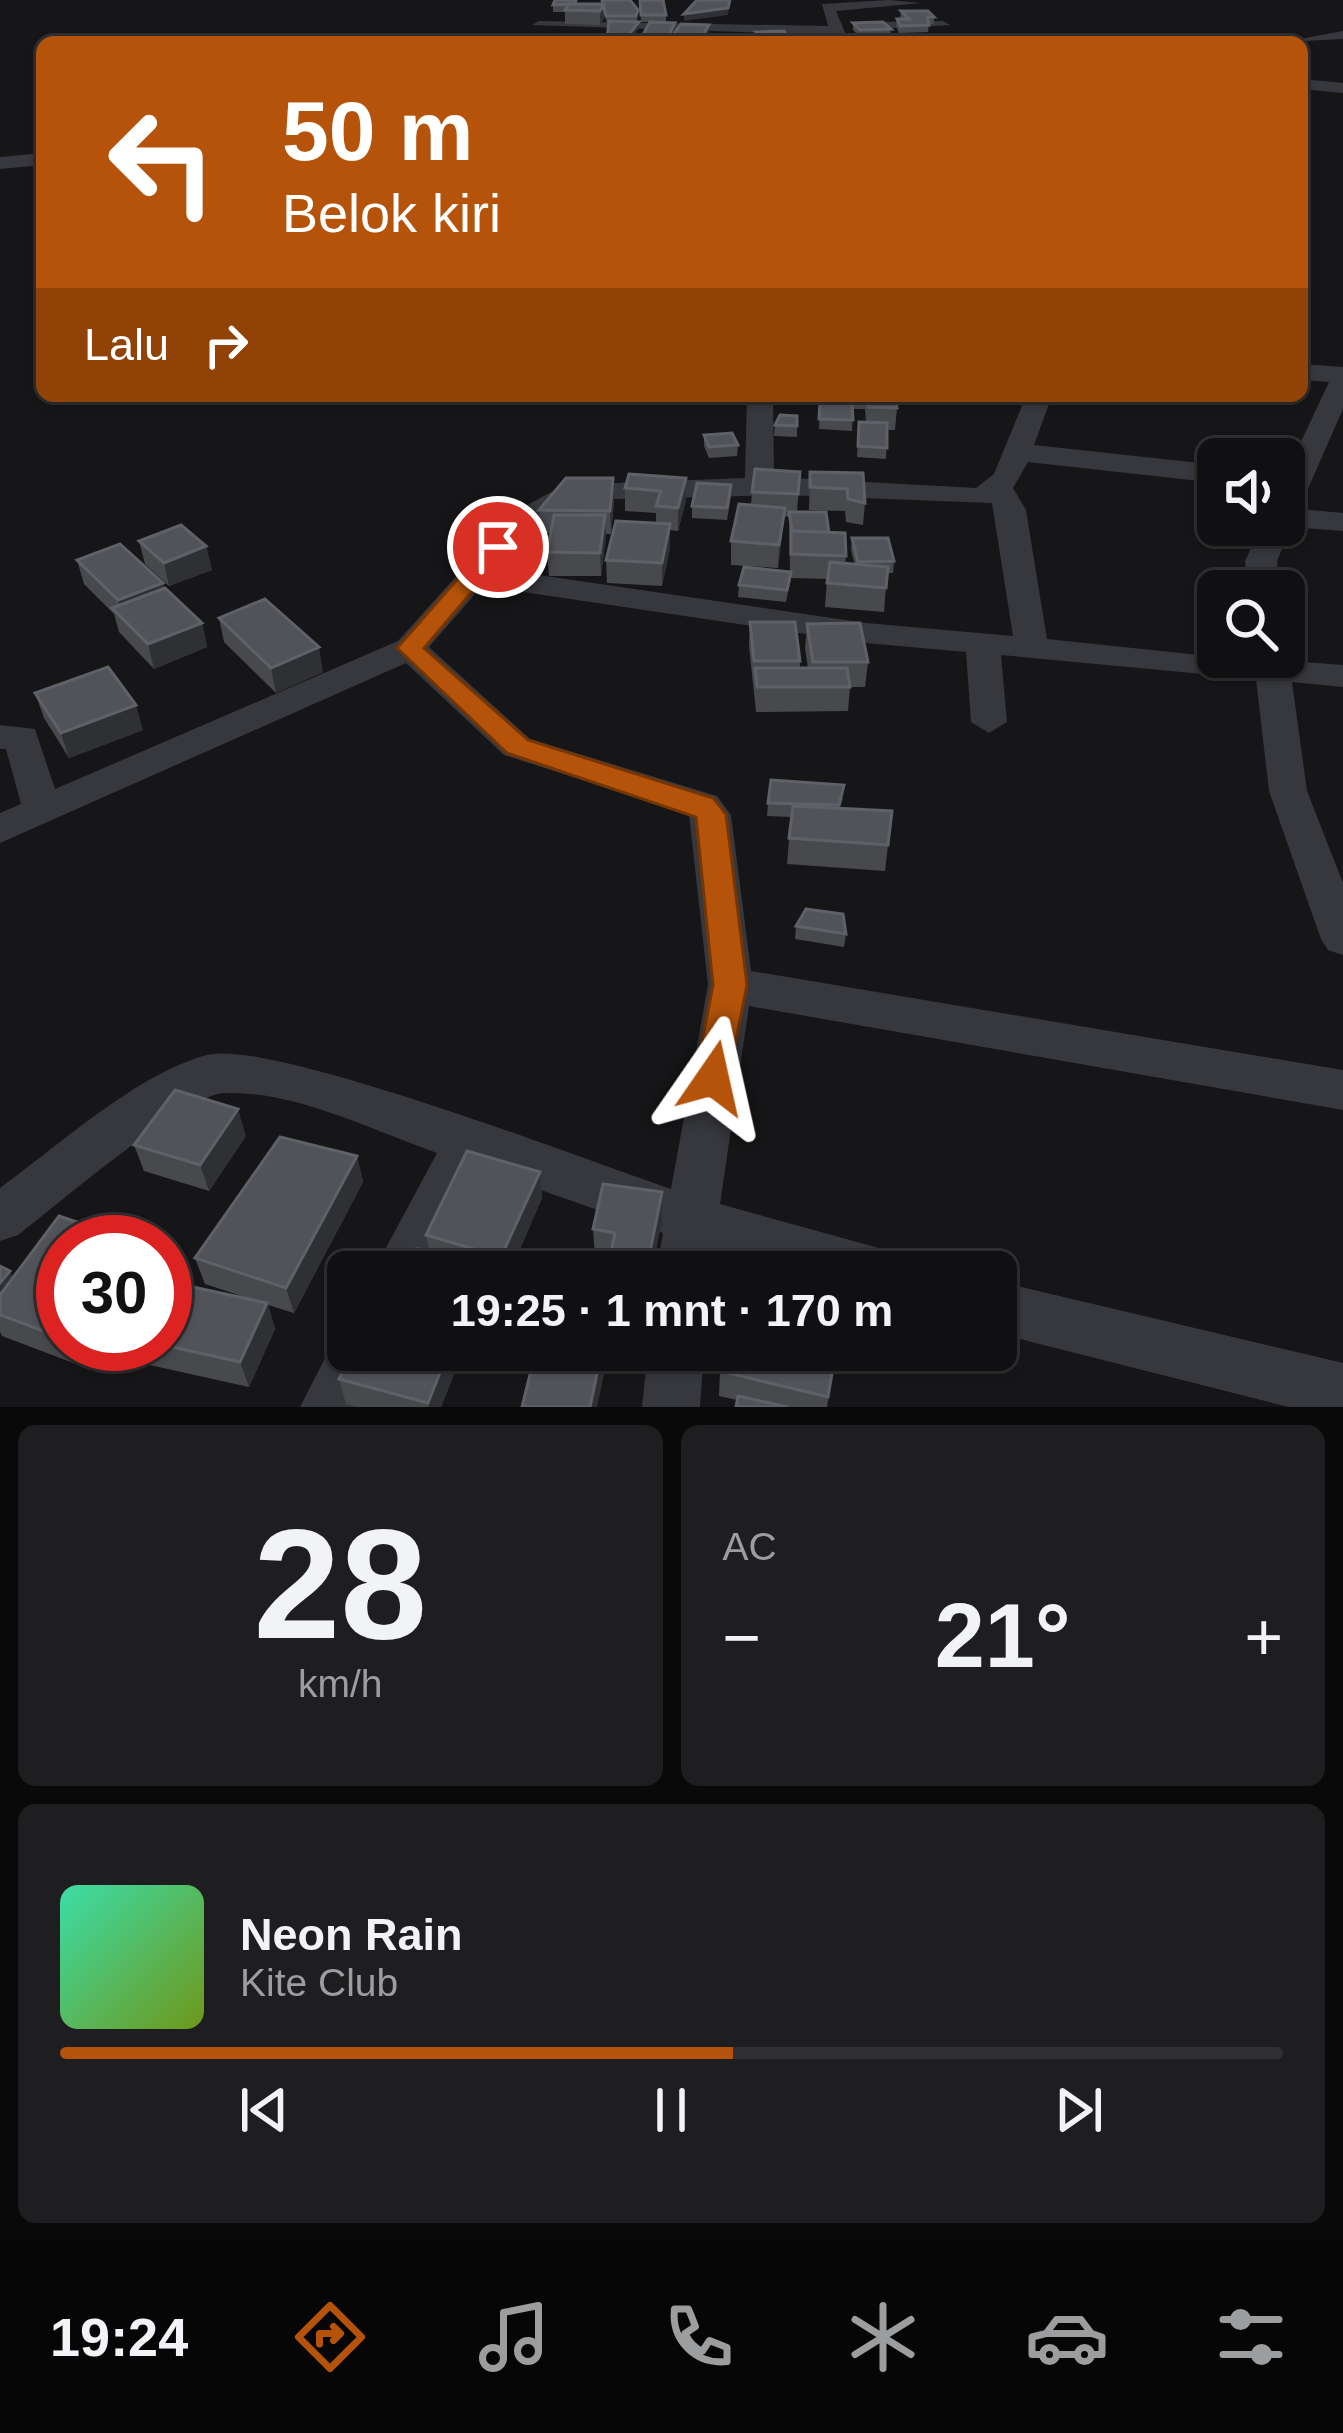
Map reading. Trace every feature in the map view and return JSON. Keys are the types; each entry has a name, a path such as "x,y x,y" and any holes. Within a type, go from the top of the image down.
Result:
{"street":[{"path":"539,25 675,26 748,21 834,33 948,29 911,2 827,7 834,33"},
{"path":"537,3 542,36"},
{"path":"675,26 676,6"},
{"path":"1308,40 1343,35"},
{"path":"1308,85 1343,88"},
{"path":"0,163 36,160"},
{"path":"1305,453 1343,378 1308,373"},
{"path":"759,487 760,402"},
{"path":"999,489 1037,402"},
{"path":"1017,452 1197,472"},
{"path":"0,829 410,648 524,519 574,491 759,487 951,498 999,489"},
{"path":"999,489 1011,510 1032,649"},
{"path":"1305,516 1343,522"},
{"path":"472,575 983,644 1197,659"},
{"path":"983,644 989,722"},
{"path":"410,648 518,747 703,806 711,814 730,985 685,1251"},
{"path":"1305,669 1343,676"},
{"path":"1273,678 1288,791 1343,939"},
{"path":"0,737 22,737 42,812"},
{"path":"730,985 1343,1090"},
{"path":"0,1217 145,1110 213,1072 288,1081 688,1218 802,1251"},
{"path":"411,1251 469,1143"},
{"path":"1017,1312 1343,1392"},
{"path":"329,1407 348,1371"},
{"path":"671,1407 674,1371"}],"building":[{"path":"555,0 576,0 575,4 553,5"},
{"path":"602,0 630,0 638,10 636,16 606,16"},
{"path":"640,0 663,0 666,15 641,15"},
{"path":"697,0 730,0 728,8 684,14"},
{"path":"569,4 604,4 600,11 565,10"},
{"path":"901,11 928,11 934,17 927,17 929,25 900,26 897,19 909,19"},
{"path":"609,21 639,22 628,36 607,36"},
{"path":"650,22 675,23 668,36 642,36"},
{"path":"883,22 891,29 860,30 853,23"},
{"path":"681,24 709,25 702,36 672,36"},
{"path":"784,31 787,36 761,36 756,32"},
{"path":"820,402 852,403 853,420 819,419"},
{"path":"868,402 896,402 897,408 868,407"},
{"path":"780,415 797,416 797,426 775,425"},
{"path":"859,422 887,423 887,448 858,446"},
{"path":"732,433 738,445 709,447 704,435"},
{"path":"755,469 800,472 798,494 752,492"},
{"path":"810,472 863,473 865,503 848,499 847,489 810,487"},
{"path":"629,474 686,478 678,508 656,506 661,491 625,488"},
{"path":"566,478 613,478 610,511 539,510"},
{"path":"697,483 731,485 727,508 692,506"},
{"path":"739,504 785,508 779,545 731,541"},
{"path":"789,512 826,512 829,533 792,531"},
{"path":"554,515 605,515 600,553 547,552"},
{"path":"616,521 670,524 662,563 606,560"},
{"path":"181,525 206,546 164,563 139,541"},
{"path":"791,531 845,533 846,556 791,554"},
{"path":"852,538 888,538 894,561 858,562"},
{"path":"120,544 163,583 118,600 77,560"},
{"path":"830,562 888,567 886,588 827,583"},
{"path":"744,567 791,572 787,590 739,585"},
{"path":"165,588 202,623 148,644 112,608"},
{"path":"265,599 319,647 271,668 219,618"},
{"path":"750,622 795,622 800,661 754,661"},
{"path":"860,623 868,662 813,662 807,624"},
{"path":"108,667 136,705 61,733 35,693"},
{"path":"755,668 847,668 850,687 757,687"},
{"path":"771,780 844,785 839,805 768,803"},
{"path":"793,806 892,811 888,845 789,838"},
{"path":"806,909 843,914 846,934 796,926"},
{"path":"175,1090 238,1109 200,1165 134,1145"},
{"path":"280,1137 357,1156 286,1288 195,1258"},
{"path":"467,1151 540,1172 504,1251 481,1251 426,1235"},
{"path":"603,1184 662,1192 650,1251 611,1251 615,1233 593,1229"},
{"path":"36,1247 36,1328 0,1315 0,1295"},
{"path":"192,1287 267,1303 240,1362 192,1351"},
{"path":"343,1371 441,1371 428,1403 339,1379"},
{"path":"531,1371 598,1371 590,1407 522,1407"},
{"path":"720,1371 832,1371 828,1397"},
{"path":"738,1396 788,1407 736,1407"}],"route":[{"path":"498,547 410,648 518,747 550,761 703,806 711,814 730,985 713,1078"}]}
